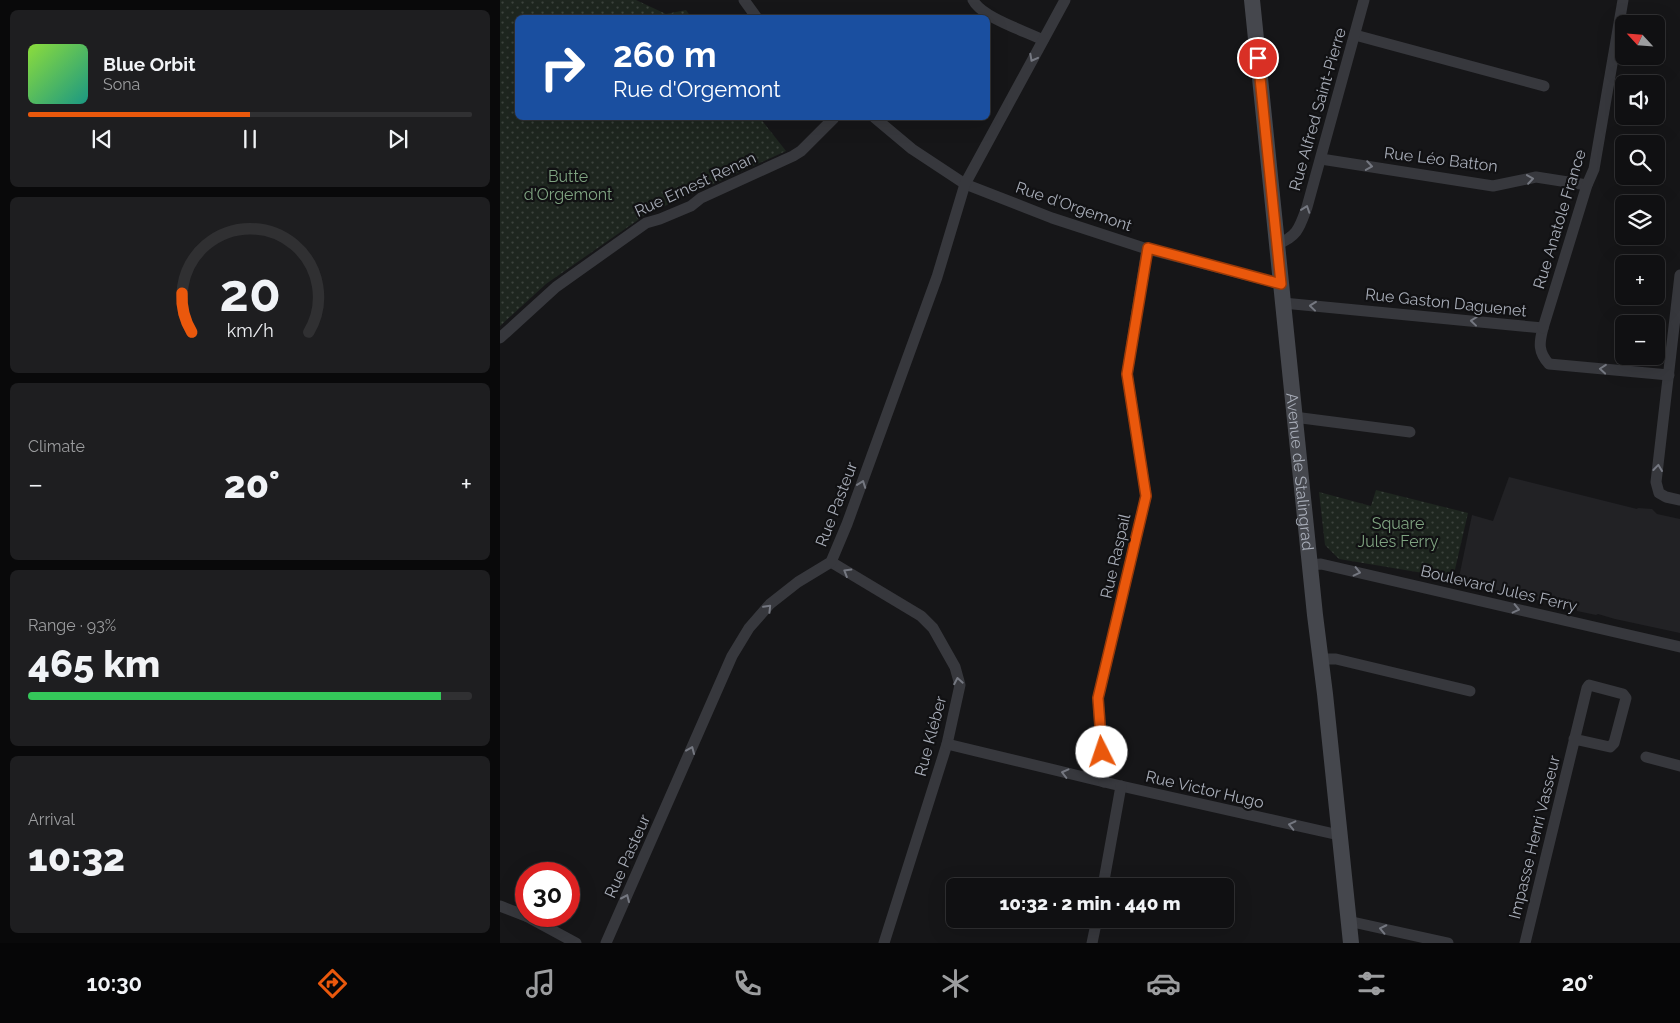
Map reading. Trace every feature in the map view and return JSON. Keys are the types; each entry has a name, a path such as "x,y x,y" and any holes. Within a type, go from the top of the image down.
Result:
{"main road":[{"name":"Avenue de Stalingrad","path":"1252,0 1294,417 1351,943"}],"street":[{"path":"744,0 755,15"},
{"path":"973,0 976,5 989,15"},
{"name":"Rue Pasteur","path":"606,943 732,656 748,628 770,604 798,582 830,562 847,524 937,277 965,184 1039,38 1065,0"},
{"name":"Rue Alfred Saint-Pierre","path":"1276,244 1291,239 1296,233 1307,207 1364,0"},
{"name":"Rue Anatole France","path":"1543,328 1587,185 1594,169 1623,0"},
{"path":"990,15 1039,38"},
{"path":"1355,36 1544,86"},
{"name":"Rue Ernest Renan","path":"500,338 556,287 646,223 676,213 691,206 701,198 793,156 801,151 832,120"},
{"name":"Rue d'Orgemont","path":"877,120 912,149 965,184 1052,218 1148,248 1281,284"},
{"name":"Rue Léo Batton","path":"1321,159 1493,186 1536,177 1587,185"},
{"name":"Rue Raspail","path":"1104,782 1098,698 1146,496 1127,374 1148,248"},
{"path":"1680,276 1656,482 1659,493 1666,497 1680,500"},
{"name":"Rue Gaston Daguenet","path":"1283,303 1543,328 1539,343 1542,356 1549,364 1669,375"},
{"path":"1294,417 1410,432"},
{"name":"Rue Kléber","path":"830,562 921,616 933,628 955,667 960,685 947,744 884,943"},
{"name":"Boulevard Jules Ferry","path":"1310,565 1321,564 1680,647"},
{"path":"1320,659 1336,659 1470,692"},
{"name":"Impasse Henri Vasseur","path":"1524,943 1574,739 1587,688 1589,686 1623,694 1626,698 1614,743 1610,747 1574,739"},
{"name":"Rue Victor Hugo","path":"947,744 1121,786 1340,835"},
{"path":"1646,757 1680,766"},
{"path":"1104,878 1121,786"},
{"path":"500,906 515,912"},
{"path":"1348,921 1448,943"},
{"path":"546,927 576,943"},
{"path":"1092,943 1095,928"}],"shaded area":[{"path":"1509,477 1637,509 1652,509 1657,514 1680,519 1680,633 1577,611 1577,609 1458,582 1472,515 1493,521"}],"green space":[{"name":"Butte d'Orgemont","path":"500,0 636,0 666,14 686,10 690,15 515,15 515,120 762,120 786,151 645,215 546,284 500,326"},
{"name":"Square Jules Ferry","path":"1376,490 1468,513 1453,578 1339,559 1325,545 1319,492 1371,506"}],"route":[{"path":"1102,752 1098,698 1146,496 1127,374 1148,248 1281,284 1258,58"}]}
